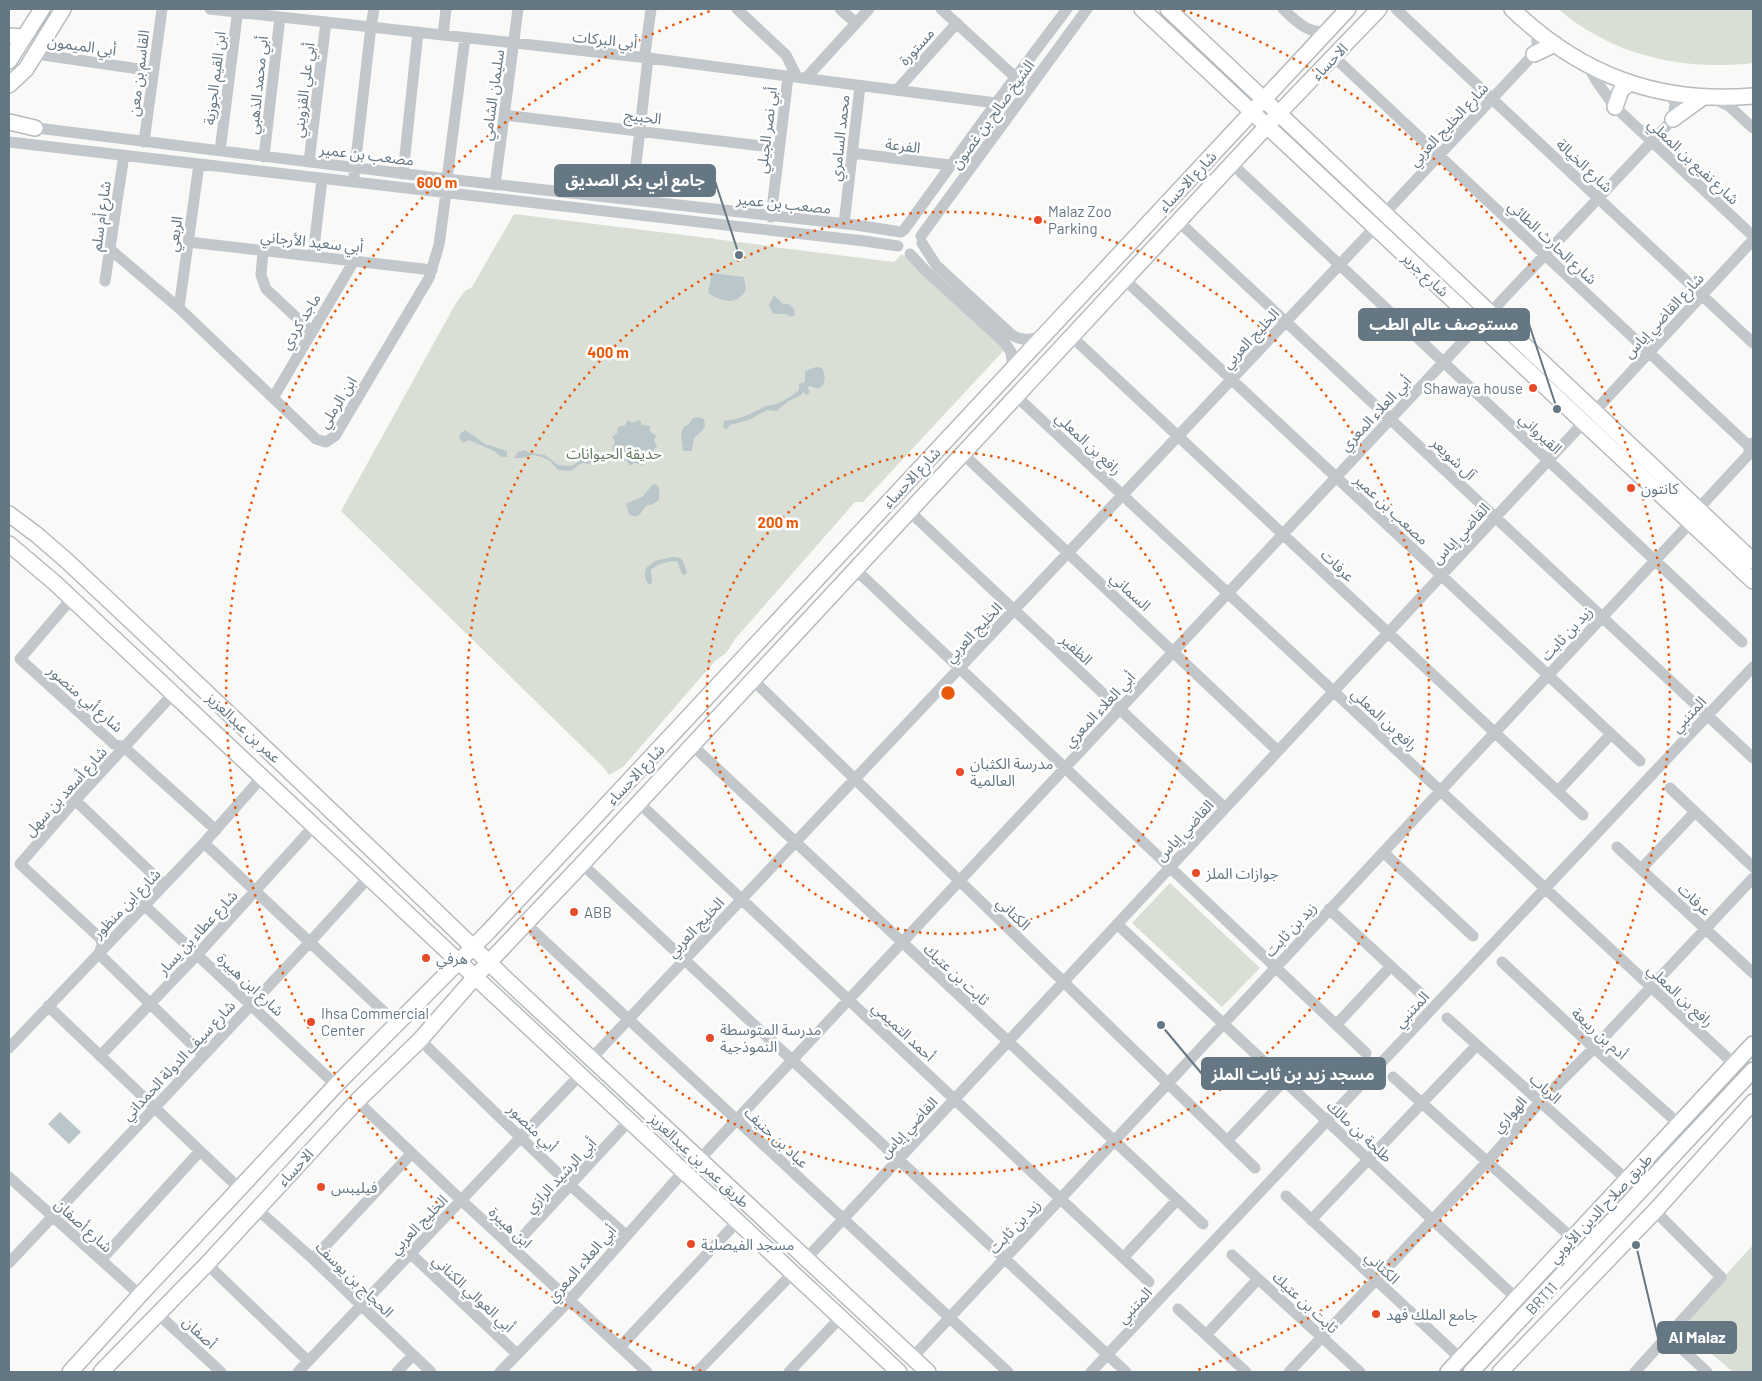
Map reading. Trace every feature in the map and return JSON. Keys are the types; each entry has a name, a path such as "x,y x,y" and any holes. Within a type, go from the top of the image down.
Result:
{"main road":[{"path":"18,77 20,73 14,73 10,67 10,59 16,36 42,9"},
{"path":"9,96 18,77 36,54 64,9"},
{"name":"شارع جرير","path":"1142,9 1376,226 1485,318"},
{"name":"شارع جرير","path":"1168,9 1264,98 1384,214 1485,318 1694,515 1753,581"},
{"name":"شارع الاحساء","path":"458,962 490,930 1348,9"},
{"name":"الاحساء","path":"1279,113 1378,9"},
{"path":"1512,9 1555,44 1587,64 1630,83 1670,94 1707,97 1753,96"},
{"path":"1534,54 1555,44"},
{"path":"1281,79 1276,93 1278,100 1285,102 1296,95"},
{"path":"1615,107 1618,95 1630,83"},
{"path":"1237,98 1247,103 1254,100 1256,94 1249,85"},
{"path":"1673,119 1707,97"},
{"name":"شارع الاحساء","path":"490,962 1279,113"},
{"path":"1282,139 1277,131 1279,125 1286,123 1294,128"},
{"path":"12,124 35,128"},
{"path":"1234,131 1245,126 1250,128 1253,135 1250,145"},
{"name":"عمر بن عبدالعزيز","path":"9,514 38,535 67,561 474,946"},
{"name":"شارع جرير","path":"1694,515 1753,562"},
{"name":"عمر بن عبدالعزيز","path":"9,544 72,598 458,962"},
{"path":"490,930 487,943 496,949 503,948"},
{"path":"442,946 451,951 459,951 465,944 461,934"},
{"name":"طريق عمر بن عبدالعزيز","path":"474,946 510,983 928,1372"},
{"name":"الاحساء","path":"70,1372 336,1085 458,962"},
{"name":"طريق عمر بن عبدالعزيز","path":"458,962 895,1371"},
{"name":"الاحساء","path":"107,1370 357,1102 420,1040 490,962"},
{"path":"447,974 454,970 462,973 466,979 463,992"},
{"path":"491,993 486,982 491,976 510,983"},
{"name":"طريق صلاح الدين الأيوبي","path":"1448,1372 1753,1044"},
{"name":"BRT11","path":"1472,1372 1753,1070"},
{"path":"1500,1372 1655,1211 1753,1102"}],"street":[{"name":"القاسم بن معن","path":"144,142 162,9"},
{"name":"أبي البركات","path":"210,9 237,10 280,17 298,14 326,22 648,58 996,103"},
{"path":"353,182 370,26 374,9"},
{"path":"443,35 446,9"},
{"name":"سليمان الشامي","path":"495,185 518,9"},
{"path":"632,200 648,58 645,53 651,9"},
{"path":"737,9 786,55 797,77 869,9"},
{"path":"840,9 856,23"},
{"path":"941,9 1014,79 1024,77 1029,82 1030,88"},
{"name":"الشيخ صالح بن غصون","path":"902,231 1067,9"},
{"name":"الشيخ صالح بن غصون","path":"921,240 1088,9"},
{"path":"1283,9 1297,23 1311,31 1327,31"},
{"name":"شارع الخيالة","path":"1396,9 1753,343"},
{"name":"ابن القيم الجوزية","path":"220,151 237,10"},
{"name":"أبي محمد الذهبي","path":"264,157 280,17"},
{"name":"أبي علي القزويني","path":"309,162 326,22"},
{"name":"مستورة","path":"897,90 958,24"},
{"path":"1534,54 1537,45 1537,30"},
{"path":"403,174 418,32"},
{"path":"447,179 465,38"},
{"name":"أبي الميمون","path":"36,54 153,71"},
{"name":"شارع الخليج العربي","path":"1384,214 1534,54"},
{"name":"شارع الحارث الطائي","path":"1333,56 1752,446"},
{"path":"1025,64 1025,72 1028,76 1032,78 1039,75"},
{"name":"شارع نفيع بن المعلي","path":"1587,64 1600,87 1615,107 1753,236"},
{"name":"أبي نصر الجيلي","path":"771,217 779,148 797,77"},
{"name":"محمد السامري","path":"844,224 860,86"},
{"path":"1670,94 1675,103 1673,119"},
{"path":"1707,97 1729,106 1753,128"},
{"name":"الحبيج","path":"504,115 779,148"},
{"name":"أبي العلاء المعري","path":"700,1159 1443,362 1673,119"},
{"path":"12,124 9,135 13,142"},
{"name":"مصعب بن عمير","path":"35,128 771,217 902,231 912,229 921,240"},
{"name":"مصعب بن عمير","path":"13,142 898,246 903,252 910,254 926,271 1009,339"},
{"name":"الفرعة","path":"852,154 950,165"},
{"name":"شارع أم سلم","path":"105,281 124,155"},
{"name":"الربعي","path":"179,308 199,164"},
{"name":"القيرواني","path":"1232,164 1742,642"},
{"path":"313,256 322,179"},
{"name":"ابن الرملي","path":"111,250 179,308 319,441 326,442 333,439 421,294 432,270 439,245 446,194"},
{"name":"آل شويعر","path":"1178,221 1602,617 1752,754"},
{"name":"الخليج العربي","path":"591,1059 1376,226"},
{"path":"898,246 897,239 902,231"},
{"path":"910,254 917,252 921,240"},
{"path":"921,240 936,264 1009,339 1012,368"},
{"name":"شارع القاضي إياس","path":"1590,416 1753,240"},
{"name":"أبي سعيد الأرجاني","path":"189,242 432,270"},
{"path":"263,250 262,275 266,289 312,332"},
{"name":"ماجد كردي","path":"272,398 354,261"},
{"name":"مصعب بن عمير","path":"1124,279 1640,761"},
{"path":"1009,339 1028,340 1044,335"},
{"name":"عرفات","path":"1071,336 1583,815"},
{"name":"رافع بن المعلي","path":"1016,396 1734,1064"},
{"name":"القاضي إياس","path":"806,1259 1590,416"},
{"name":"زيد بن ثابت","path":"912,1358 1602,617 1749,454 1752,446"},
{"name":"السماني","path":"962,453 1278,751"},
{"name":"الظفير","path":"909,511 1225,808"},
{"path":"855,569 1366,1053"},
{"name":"شارع أبي منصور","path":"72,598 20,658 114,744 124,747 216,830"},
{"name":"المتنبي","path":"1091,1372 1753,667"},
{"name":"الكتاني","path":"753,680 1255,1168"},
{"name":"شارع أسعد بن سهل","path":"99,954 102,945 101,939 20,864 173,694"},
{"path":"1558,791 1611,734"},
{"name":"ثابت بن عتيك","path":"692,745 1202,1224"},
{"name":"شارع ابن منظور","path":"9,1048 204,843 262,777"},
{"path":"1670,788 1753,867"},
{"path":"76,801 164,885"},
{"name":"أحمد التميمي","path":"639,803 1149,1282"},
{"path":"1641,869 1695,812"},
{"name":"شارع عطاء بن يسار","path":"100,1056 197,955 314,826"},
{"path":"204,843 397,1024"},
{"name":"عرفات","path":"1617,847 1753,973"},
{"path":"1383,852 1473,936"},
{"path":"582,864 1126,1372"},
{"name":"شارع سيف الدولة الحمداني","path":"9,1263 369,877"},
{"name":"الهواري","path":"1289,1372 1487,1162 1540,1102 1594,1048 1753,878"},
{"name":"شارع ابن هبيرة","path":"144,905 336,1085"},
{"path":"1329,909 1420,993"},
{"name":"عباد بن حنيف","path":"526,924 1008,1372"},
{"name":"طلحة بن مالك","path":"1117,924 1516,1298"},
{"path":"99,954 203,1055"},
{"name":"أدم بن ربيعة","path":"1502,962 1679,1124"},
{"path":"1336,1025 1391,966"},
{"path":"48,1006 240,1189"},
{"name":"الرباب","path":"1447,1018 1626,1180"},
{"name":"أبي منصور","path":"420,1040 571,1186 626,1235"},
{"path":"1311,1220 1477,1045"},
{"name":"الخليج العربي","path":"298,1372 580,1075"},
{"path":"1393,1077 1572,1238"},
{"path":"1227,1141 1284,1081"},
{"name":"ابن هبيرة","path":"357,1102 647,1372"},
{"name":"أبي الرشيد الرازي","path":"512,1248 629,1121"},
{"path":"101,1260 200,1151"},
{"path":"313,1259 411,1154"},
{"name":"أبي العلاء المعري","path":"500,1372 569,1301 683,1172"},
{"name":"شارع أصفان","path":"9,1177 140,1295"},
{"name":"الكتاني","path":"1286,1196 1461,1359"},
{"path":"1123,1258 1177,1200"},
{"name":"الحجاج بن يوسف","path":"258,1209 431,1372"},
{"path":"1635,1372 1721,1277 1655,1211"},
{"path":"620,1347 737,1222"},
{"name":"أبي العوالي الكناني","path":"410,1253 517,1354"},
{"name":"ثابت بن عتيك","path":"1232,1254 1360,1372"},
{"path":"207,1264 308,1361"},
{"path":"697,1372 792,1274"},
{"path":"1206,1335 1258,1279"},
{"path":"1178,1309 1246,1372"},
{"name":"أصفان","path":"158,1314 221,1372"},
{"path":"790,1372 840,1318"},
{"path":"1668,1336 1707,1372"},
{"path":"397,1372 413,1355"}],"green space":[{"path":"1558,9 1753,9 1753,63 1700,65 1650,57 1602,38"},
{"name":"حديقة الحيوانات","path":"514,214 894,262 902,254 1006,348 863,502 855,502 735,639 726,653 715,661 623,767 609,775 341,511 456,303 465,291 472,287"},
{"path":"1170,883 1260,968 1222,1007 1132,923"},
{"path":"1753,1245 1753,1372 1733,1372 1679,1326"}],"shaded area":[{"path":"712,273 744,277 746,290 738,298 729,301 708,293"},
{"path":"774,295 783,304 789,304 794,309 795,315 791,317 786,314 773,314 769,305"},
{"path":"816,367 822,368 825,376 824,384 819,388 807,387 810,392 807,395 803,392 777,411 767,410 749,420 730,425 727,429 723,428 724,421 745,416 792,396 799,390 799,384 805,382 805,371"},
{"path":"699,417 704,419 705,426 694,438 692,451 683,451 681,434 684,426 688,425 693,418"},
{"path":"628,420 632,423 640,420 642,425 650,426 650,431 656,436 654,440 657,447 653,450 652,459 647,459 642,465 634,463 630,466 627,461 619,459 619,454 612,449 615,441 612,437 617,433 618,427 625,425"},
{"path":"465,430 485,444 507,451 507,457 502,457 494,451 469,440 463,443 459,438"},
{"path":"599,449 599,453 590,464 582,463 570,471 558,470 550,461 542,457 533,455 514,458 518,452 525,450 530,453 545,455 558,465 572,466 579,461 581,454 591,452 592,455"},
{"path":"653,484 659,488 659,500 646,506 637,516 629,514 626,504 643,496"},
{"path":"672,557 683,561 687,572 685,575 682,574 677,561 663,563 651,570 652,582 650,585 645,577 646,568 655,561"},
{"path":"60,1112 81,1132 69,1144 48,1124"}],"place":[{"name":"Malaz Zoo Parking","path":"1038,220"},
{"name":"جامع أبي بكر الصديق","path":"739,255"},
{"name":"Shawaya house","path":"1533,388"},
{"name":"مستوصف عالم الطب","path":"1557,409"},
{"name":"كانتون","path":"1631,488"},
{"name":"مدرسة الكثبان العالمية","path":"960,772"},
{"name":"جوازات الملز","path":"1196,873"},
{"name":"ABB","path":"574,912"},
{"name":"هرفي","path":"426,958"},
{"name":"Ihsa Commercial Center","path":"311,1022"},
{"name":"مسجد زيد بن ثابت الملز","path":"1161,1025"},
{"name":"مدرسة المتوسطة النموذجية","path":"710,1038"},
{"name":"فيليبس","path":"321,1187"},
{"name":"مسجد الفيصلية","path":"691,1244"},
{"name":"Al Malaz","path":"1636,1245"},
{"name":"جامع الملك فهد","path":"1376,1314"}]}
